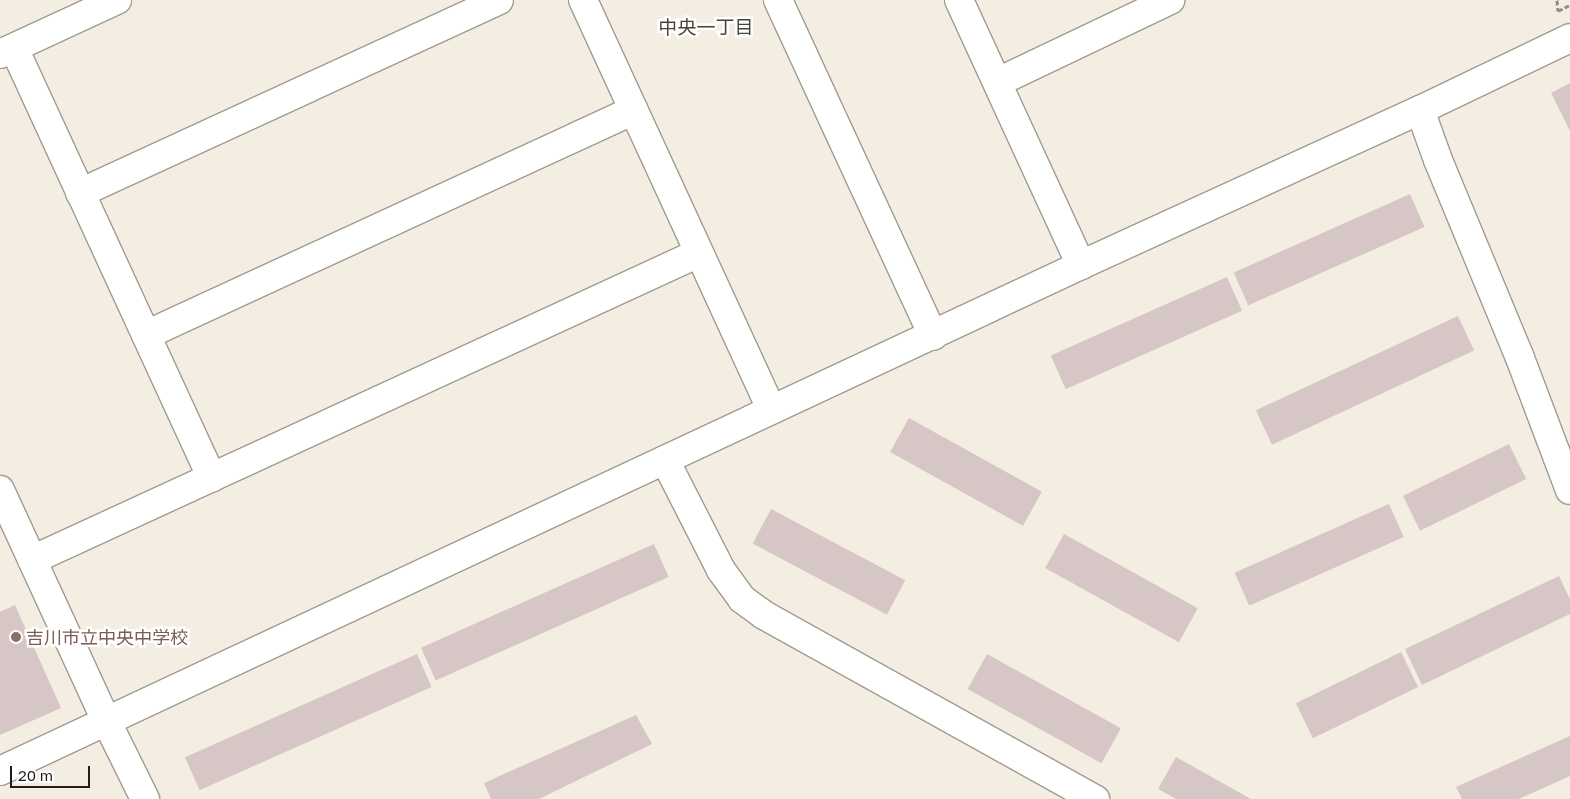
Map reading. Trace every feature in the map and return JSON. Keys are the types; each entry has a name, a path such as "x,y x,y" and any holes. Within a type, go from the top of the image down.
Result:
{"street":[{"path":"118,0 7,51 80,193 212,478"},
{"path":"80,193 499,0"},
{"path":"583,0 772,410"},
{"path":"778,0 933,336"},
{"path":"959,0 1081,265"},
{"path":"998,82 1157,3"},
{"path":"0,771 933,336 1081,265 1420,110 1570,38"},
{"path":"146,335 634,110"},
{"path":"1420,110 1438,160 1520,358 1570,490"},
{"path":"32,560 699,253"},
{"path":"665,460 721,570 742,598 764,616 1095,799"},
{"path":"0,490 106,720 145,799"}],"path":[{"path":"1557,0 1558,11 1570,5"}],"building":[{"path":"1570,83 1570,131 1551,93"},
{"path":"1410,194 1425,227 1248,305 1234,273"},
{"path":"1227,277 1242,311 1066,389 1051,356"},
{"path":"1458,316 1474,350 1272,445 1256,410"},
{"path":"909,418 1042,492 1023,526 890,452"},
{"path":"1509,444 1526,479 1420,531 1403,496"},
{"path":"1389,504 1404,537 1249,606 1235,573"},
{"path":"771,509 905,580 887,615 753,543"},
{"path":"1064,534 1198,608 1179,642 1045,568"},
{"path":"654,544 669,577 436,681 421,648"},
{"path":"1559,576 1570,599 1570,614 1422,685 1405,649"},
{"name":"吉川市立中央中学校","path":"15,605 61,708 0,735 0,612"},
{"path":"1401,652 1418,687 1313,738 1296,703"},
{"path":"417,654 432,687 200,790 185,757"},
{"path":"987,654 1121,728 1101,763 968,689"},
{"path":"636,715 652,744 539,799 491,799 484,783"},
{"path":"1570,736 1570,776 1519,799 1462,799 1456,787"},
{"path":"1176,757 1251,799 1176,799 1158,789"}],"place":[{"name":"吉川市立中央中学校","path":"16,637"}],"district":[{"name":"中央一丁目","path":"706,27"}]}
